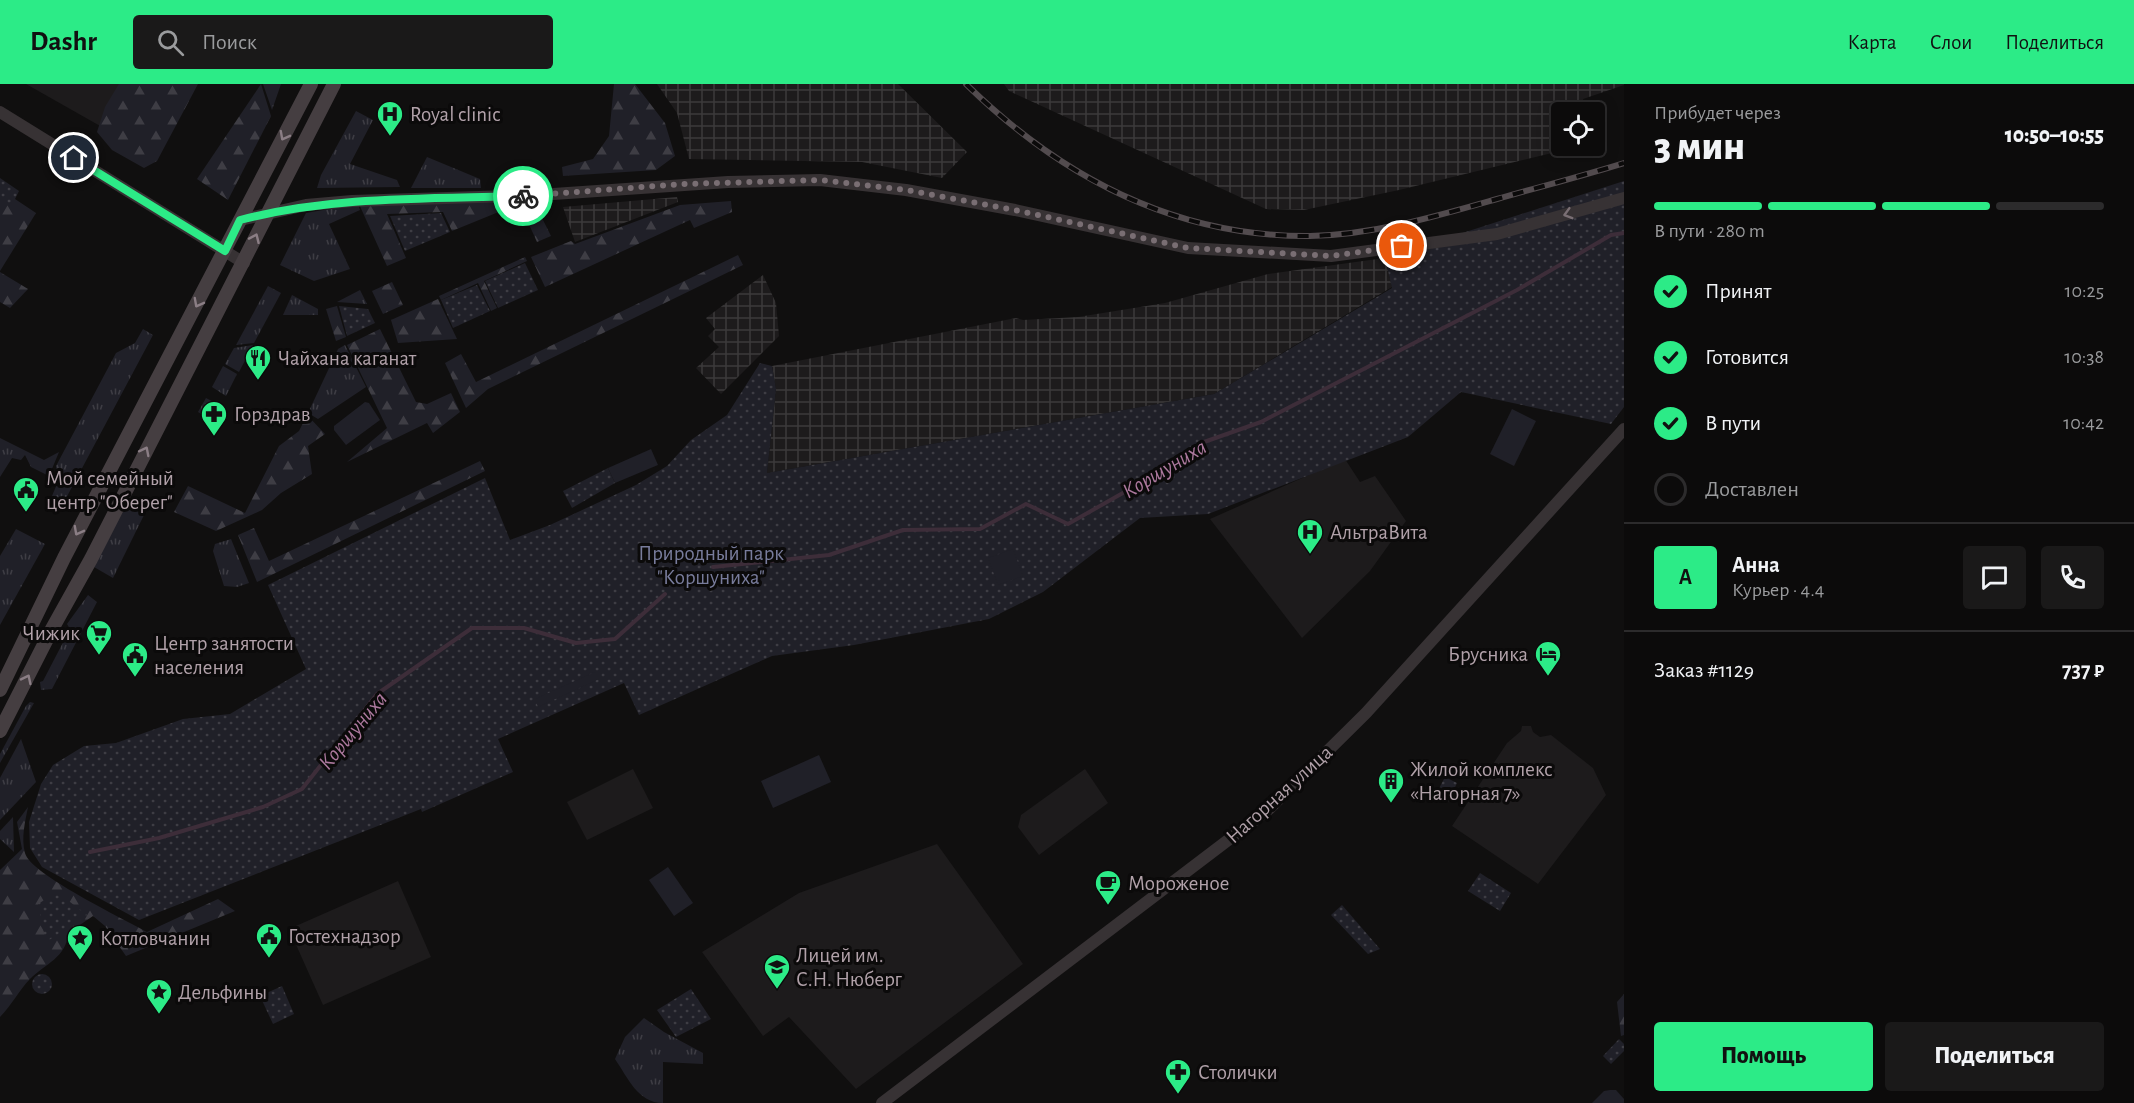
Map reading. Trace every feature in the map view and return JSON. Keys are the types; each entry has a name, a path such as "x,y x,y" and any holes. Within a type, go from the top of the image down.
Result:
{"main road":[{"path":"0,690 64,558 311,84"},
{"path":"0,731 244,263 266,214 334,84"}],"street":[{"path":"0,112 244,263"},
{"path":"240,220 306,205 352,201 538,195 716,183 820,180 906,190 1015,210 1188,248 1331,256 1497,234 1624,198"},
{"name":"Нагорная улица","path":"882,1103 1269,809 1366,713 1624,429"}],"shaded area":[{"path":"26,84 137,84 109,131"},
{"path":"657,84 898,84 967,152 942,178 862,162 689,159 677,113"},
{"path":"1004,84 1624,84 1583,99 1584,102 1551,102 1551,153 1304,210 1266,209 1009,91"},
{"path":"677,197 678,202 575,242 563,207"},
{"path":"1385,258 1392,287 1214,394 767,473 776,389 772,366 1016,318 1023,320 1078,317 1165,303 1268,274"},
{"path":"763,275 776,303 779,336 721,394 696,368 719,347 708,336 715,329 706,318"},
{"name":"АльтраВита","path":"1345,459 1360,482 1375,476 1406,521 1370,571 1302,638 1210,519"},
{"path":"1522,726 1531,726 1533,732 1540,737 1551,735 1593,768 1606,795 1538,884 1452,826 1507,743 1521,731"},
{"path":"633,769 653,808 587,840 567,802"},
{"path":"1085,769 1108,803 1039,855 1018,827 1021,815"},
{"path":"937,844 1023,964 856,1089 789,1017 763,1036 702,952 799,893"},
{"path":"398,881 431,957 323,1005 289,929"}],"green space":[{"path":"119,84 198,84 157,161 144,168 112,150 97,132 105,107"},
{"path":"261,84 271,116 228,200 197,179"},
{"path":"263,84 281,84 272,110"},
{"path":"614,84 635,84 665,123 675,156 656,170 563,176 562,167 593,159 609,136"},
{"path":"356,111 373,120 350,164 397,180 400,187 317,188 321,175"},
{"path":"427,157 480,179 481,188 411,188"},
{"path":"0,178 19,191 13,203 0,204"},
{"name":"Природный парк \"Коршуниха\"","path":"1624,181 1624,407 1611,424 1461,392 1408,437 1208,514 1140,518 1043,592 989,619 854,645 772,656 639,715 624,683 498,739 513,772 422,812 421,809 139,920 42,867 30,848 29,822 41,784 53,765 84,746 116,743 183,719 230,714 306,669 268,585 485,478 510,540 550,525 636,485 667,466 691,440 727,415 760,363 772,366 776,389 767,473 1214,394 1392,288 1385,258"},
{"path":"0,189 36,213 0,271"},
{"path":"526,198 529,206 503,216 501,211 452,231 443,212 387,214 406,258 387,266 359,204"},
{"path":"731,201 732,212 694,228 690,220 545,287 531,257 571,241 575,244 680,205"},
{"path":"358,204 360,210 329,224 350,269 314,281 280,265 306,213"},
{"path":"441,213 450,232 405,251 390,216"},
{"path":"540,214 551,236 537,242 527,220"},
{"path":"738,255 743,265 488,389 466,408 445,363 461,354 476,382"},
{"path":"525,257 527,261 484,281 497,308 491,311 478,283 441,300 439,296"},
{"path":"525,263 538,290 498,308 485,281"},
{"path":"0,272 28,289 10,308 0,302"},
{"path":"392,282 403,305 383,314 372,291"},
{"path":"477,285 490,311 453,328 441,300"},
{"path":"268,286 281,293 254,343 236,345"},
{"path":"360,290 367,304 337,302"},
{"path":"292,295 318,309 318,315 283,315"},
{"path":"438,299 457,339 398,343 391,320"},
{"path":"337,306 346,337 336,341 326,309"},
{"path":"339,306 368,309 375,323 347,336"},
{"path":"143,329 153,335 64,502 52,496 57,484 56,466 116,353 135,343"},
{"path":"380,329 416,402 427,404 451,393 460,412 433,433 427,423 347,462 387,428 347,345"},
{"path":"253,345 239,372 225,364 234,348"},
{"path":"345,345 366,387 318,419 308,413 338,349"},
{"path":"223,366 237,374 226,396 212,387"},
{"path":"206,398 221,406 213,421 198,412"},
{"path":"365,402 369,403 380,420 346,445 334,430 334,426"},
{"path":"1512,409 1536,421 1514,466 1490,454"},
{"path":"307,415 325,434 308,446 312,474 281,493 262,510 216,531 174,512 188,486 245,513 279,446 299,431"},
{"path":"0,438 44,460 59,452 49,476 31,467 25,455 21,460 12,458 0,477"},
{"path":"651,449 658,465 615,483 608,468"},
{"path":"480,461 485,471 257,582 238,535 254,528 269,561"},
{"path":"608,468 615,483 572,508 563,491"},
{"path":"135,509 144,515 113,578 94,567 123,510"},
{"path":"16,529 45,544 0,625 0,556"},
{"path":"231,539 249,583 237,587 224,586 213,551 215,544"},
{"path":"1013,549 1023,576 998,585 988,558"},
{"path":"88,595 97,602 52,689 41,690 40,682 43,681 70,629 67,624"},
{"path":"595,672 599,679 538,707 535,699"},
{"path":"30,702 34,703 0,763 0,754"},
{"path":"21,739 36,782 0,820 0,778"},
{"path":"819,755 831,782 773,808 761,781"},
{"path":"1445,777 1457,783 1448,802 1435,796"},
{"path":"28,807 23,842 25,853 31,862 60,884 147,932 218,899 235,911 126,956 105,926 93,916 68,933 64,948 30,979 0,1017 0,870 22,849 17,822"},
{"path":"13,817 14,852 0,839 0,831"},
{"path":"668,867 693,903 674,916 649,880"},
{"path":"1480,873 1511,893 1500,911 1468,891"},
{"path":"57,892 87,915 46,942 38,904"},
{"path":"1342,905 1380,949 1368,954 1331,915"},
{"path":"38,974 46,974 52,980 52,988 46,994 38,994 32,988 32,980"},
{"path":"282,986 294,1014 273,1024 260,996"},
{"path":"691,989 711,1019 676,1037 657,1010"},
{"path":"1624,994 1624,1035 1621,1036 1617,1002"},
{"path":"644,1018 664,1032 703,1053 703,1064 663,1062 663,1103 654,1102 640,1094 615,1059 625,1037"},
{"path":"1619,1039 1624,1044 1624,1051 1611,1064 1603,1056"},
{"path":"1616,1090 1624,1099 1624,1103 1592,1103 1604,1091"}],"waterway":[{"name":"Коршуниха","path":"713,567 829,555 903,530 980,529 1026,504 1068,524 1160,472 1204,442 1261,422 1517,290 1611,235 1624,233"},
{"name":"Коршуниха","path":"90,852 159,838 263,807 302,789 377,694 472,628 524,628 576,643 615,639 665,594"}],"railway":[{"path":"966,84 1002,117 1041,147 1081,173 1123,195 1166,213 1212,226 1260,234 1334,235 1381,228 1451,212 1624,163"}],"way so far":[{"path":"523,196 683,184 820,180 906,190 1015,210 1188,248 1331,256 1402,246"}],"place":[{"name":"Royal clinic","path":"390,137"},
{"name":"Чайхана каганат","path":"258,381"},
{"name":"Горздрав","path":"214,437"},
{"name":"Мой семейный центр \"Оберег\"","path":"26,513"},
{"name":"АльтраВита","path":"1310,555"},
{"name":"Чижик","path":"99,656"},
{"name":"Брусника","path":"1548,677"},
{"name":"Центр занятости населения","path":"135,678"},
{"name":"Жилой комплекс «Нагорная 7»","path":"1391,804"},
{"name":"Мороженое","path":"1108,906"},
{"name":"Гостехнадзор","path":"269,959"},
{"name":"Котловчанин","path":"80,961"},
{"name":"Лицей им. С.Н. Нюберг","path":"777,990"},
{"name":"Дельфины","path":"159,1015"},
{"name":"Столички","path":"1178,1095"}],"route":[{"path":"74,158 225,251 240,220 306,205 352,201 523,196"}]}
